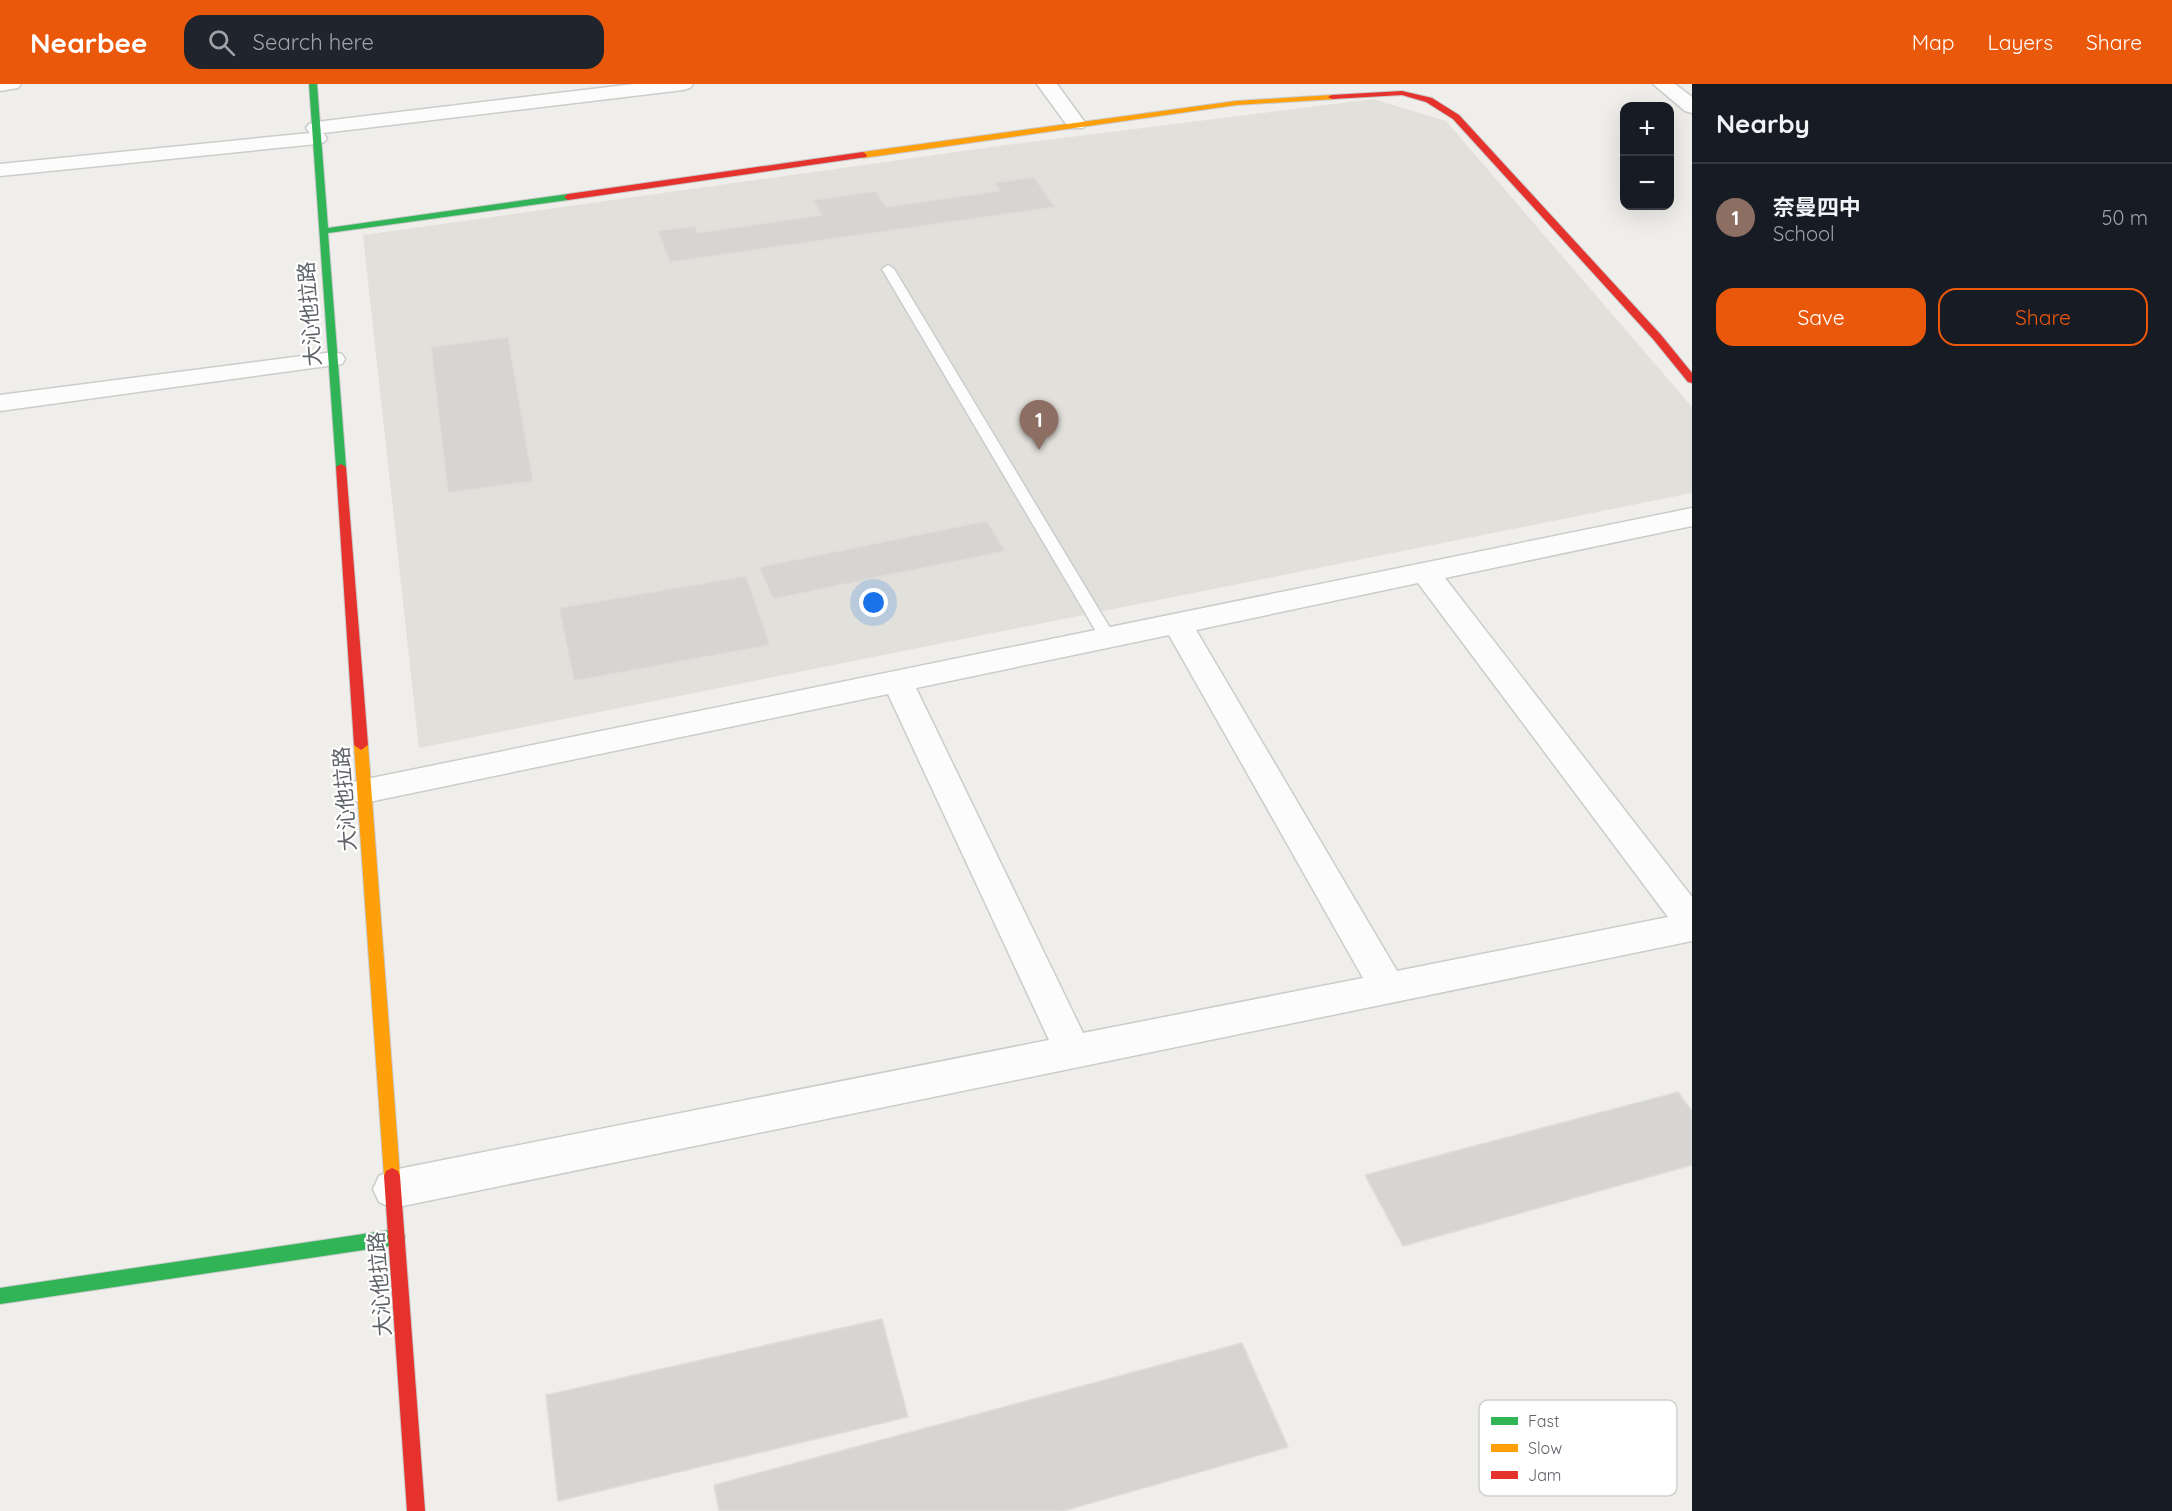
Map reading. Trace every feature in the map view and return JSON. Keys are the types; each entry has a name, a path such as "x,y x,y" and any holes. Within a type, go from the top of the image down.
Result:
{"street":[{"path":"0,85 11,84"},
{"name":"大沁他拉路","path":"313,84 416,1511"},
{"path":"0,170 317,133 682,84"},
{"path":"1047,84 1076,124"},
{"path":"1663,84 1692,107"},
{"path":"324,231 1236,103 1402,93 1430,100 1456,117 1657,337 1692,380"},
{"path":"0,403 333,359"},
{"path":"364,791 1681,519 1692,544"},
{"path":"393,1189 1692,925 1425,572"},
{"path":"1177,623 1388,988"},
{"path":"897,681 1073,1052"},
{"path":"0,1296 397,1237"}],"lane":[{"path":"888,269 1108,638"}],"shaded area":[{"path":"1373,99 1446,121 1692,407 1692,493 419,748 363,235 1006,145"}],"building":[{"path":"1034,177 1055,207 670,262 658,231 695,226 698,233 822,215 813,200 876,191 886,207 1000,191 995,183"},
{"path":"508,337 533,481 448,493 431,347"},
{"path":"987,521 1005,551 773,599 759,567"},
{"path":"746,576 770,645 574,681 559,608"},
{"path":"1678,1092 1692,1111 1692,1165 1403,1246 1365,1175"},
{"path":"882,1319 908,1417 558,1501 546,1395"},
{"path":"1242,1343 1288,1447 1063,1511 719,1511 714,1485"}],"traffic: fast":[{"path":"313,84 341,467"},
{"path":"324,231 568,197"},
{"path":"0,1296 397,1237"}],"traffic: slow":[{"path":"863,155 1236,103 1332,97"},
{"path":"361,745 392,1176"}],"traffic: jam":[{"path":"1332,97 1402,93 1429,100 1456,117 1657,337 1692,380"},
{"path":"568,197 863,155"},
{"path":"341,467 361,745"},
{"path":"392,1176 416,1511"}],"place":[{"name":"奈曼四中","path":"1039,450"}]}
